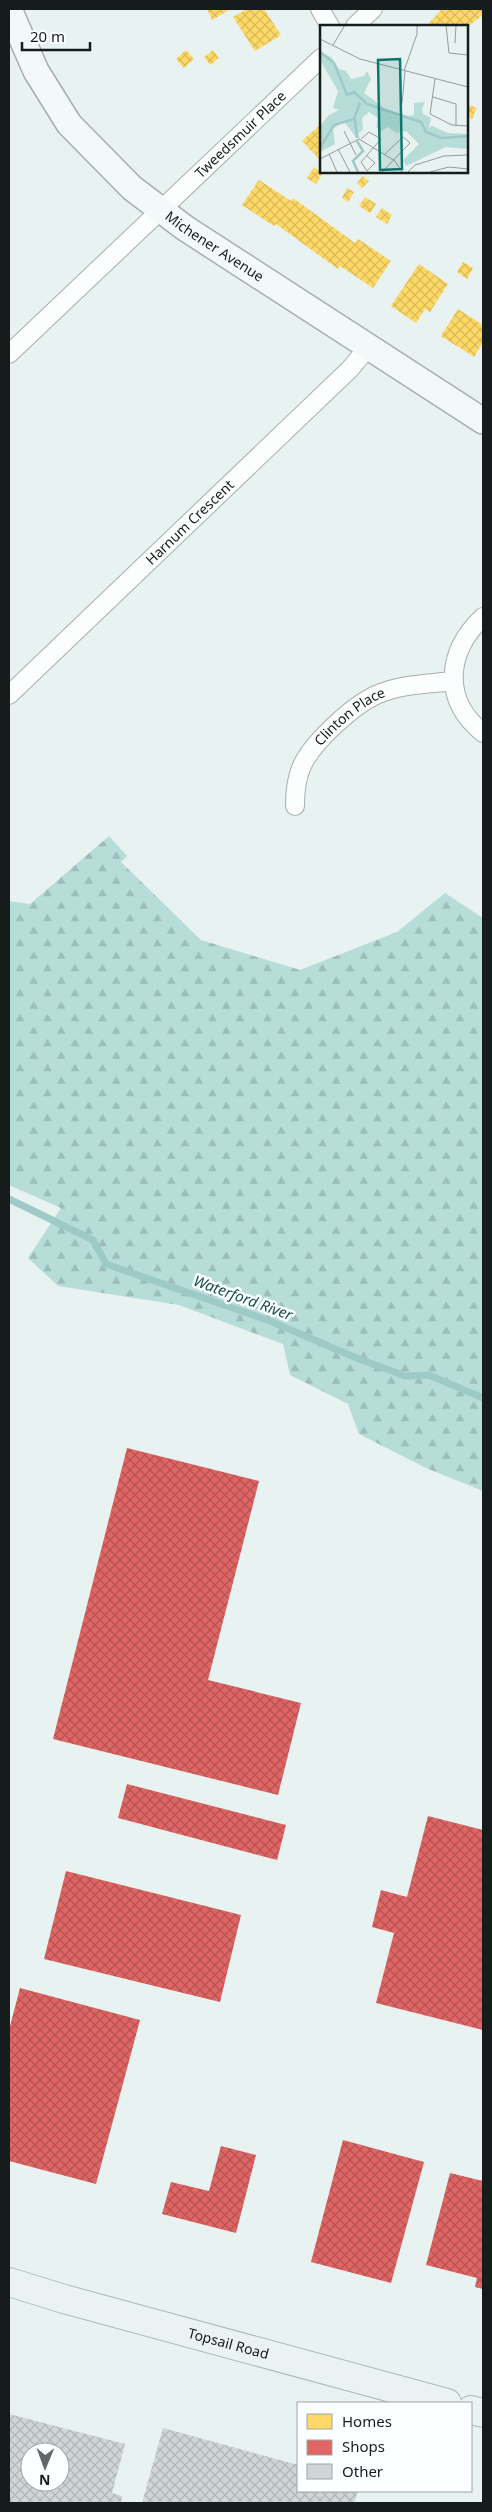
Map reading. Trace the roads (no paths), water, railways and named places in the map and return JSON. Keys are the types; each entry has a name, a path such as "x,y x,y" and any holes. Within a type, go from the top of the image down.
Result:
{"main road":[{"name":"Topsail Road","path":"9,2282 64,2299 443,2402"},
{"path":"9,2302 64,2299"}],"street":[{"name":"Michener Avenue","path":"9,9 36,71 69,124 109,167 159,210 483,422"},
{"path":"320,9 329,25"},
{"path":"355,25 373,9"},
{"name":"Tweedsmuir Place","path":"159,210 320,59"},
{"path":"9,354 159,210"},
{"name":"Harnum Crescent","path":"9,696 350,369 369,346"},
{"path":"483,617 472,627 461,645 454,666 453,681 457,697 464,712 483,733"},
{"name":"Clinton Place","path":"295,806 297,781 306,757 352,711 381,693 453,681"}],"waterway":[{"name":"Waterford River","path":"9,1199 93,1240 106,1264 270,1321 354,1357 405,1376 429,1375 483,1398"}]}
